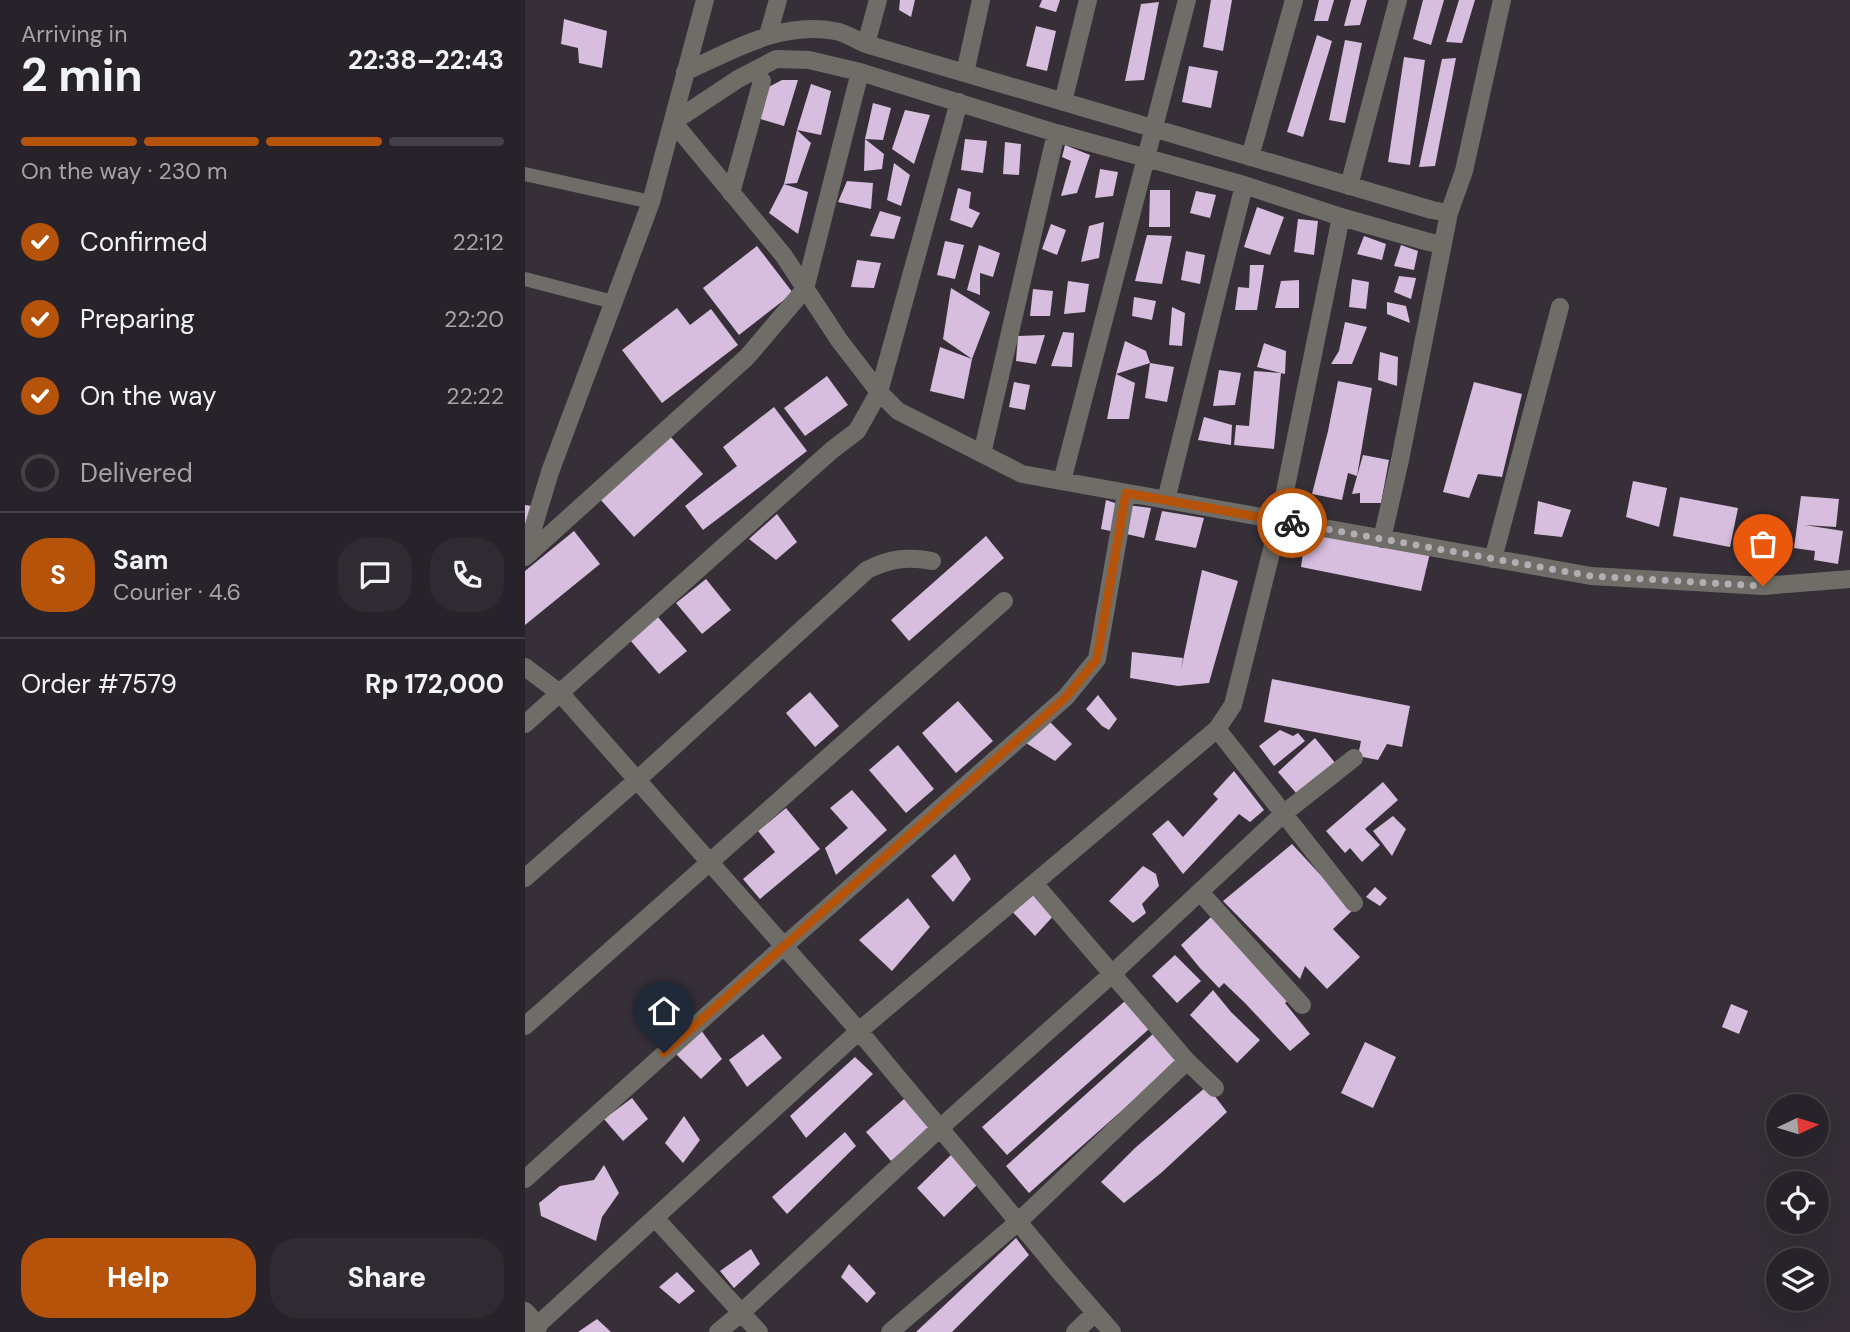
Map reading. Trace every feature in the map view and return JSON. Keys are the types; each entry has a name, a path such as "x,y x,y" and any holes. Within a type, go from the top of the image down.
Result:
{"street":[{"path":"525,556 550,472 651,201 705,0"},
{"path":"768,34 778,0"},
{"path":"866,44 878,0"},
{"path":"965,73 981,0"},
{"path":"1063,102 1088,0"},
{"path":"1062,481 1187,0"},
{"path":"1250,157 1294,0"},
{"path":"1349,186 1398,0"},
{"path":"1382,539 1449,213 1464,171 1503,0"},
{"path":"685,72 768,34 801,29 837,32 866,44 1449,213"},
{"path":"673,122 738,79 776,59 809,60 860,72 1056,134 1442,245"},
{"path":"525,556 747,357 805,289 860,72"},
{"path":"731,193 762,81"},
{"path":"525,724 832,450 857,431 879,392 958,102"},
{"path":"673,122 784,256 839,340 879,392 898,411 1022,474 1591,576 1763,586 1850,579"},
{"path":"982,454 1056,134"},
{"path":"1166,500 1244,186"},
{"path":"525,1311 534,1329 859,1031 1217,729 1233,705 1279,521 1341,217"},
{"path":"1493,559 1560,307"},
{"path":"525,1179 1066,697 1097,659 1126,493"},
{"path":"525,878 637,780 867,570 886,561 932,561"},
{"path":"525,1026 1004,601"},
{"path":"525,667 561,694 784,946 859,1031 1112,1332"},
{"path":"1217,729 1353,904"},
{"path":"718,1332 1112,974 1283,814 1354,758"},
{"path":"1034,883 1187,1060 1215,1088"},
{"path":"1200,892 1302,1005"},
{"path":"890,1332 1018,1222 1187,1060"},
{"path":"656,1219 758,1332"},
{"path":"1075,1332 1095,1313"}],"lane":[{"path":"525,174 651,201"},
{"path":"525,279 613,302"}],"building":[{"path":"900,0 915,0 911,17 899,10"},
{"path":"1042,0 1060,0 1056,12 1039,7"},
{"path":"1211,0 1232,0 1223,51 1203,47"},
{"path":"1319,0 1334,0 1328,21 1314,21"},
{"path":"1351,0 1367,0 1360,25 1344,26"},
{"path":"1423,0 1444,0 1431,45 1413,39"},
{"path":"1459,0 1475,0 1462,43 1446,42"},
{"path":"1159,2 1144,80 1125,81 1141,4"},
{"path":"564,19 607,31 602,68 579,63 578,48 561,44"},
{"path":"1036,26 1056,31 1047,71 1026,66"},
{"path":"1317,35 1332,41 1303,137 1287,132"},
{"path":"1345,40 1362,43 1345,123 1329,120"},
{"path":"1404,57 1425,60 1410,165 1388,162"},
{"path":"1456,58 1435,166 1419,167 1442,59"},
{"path":"1189,66 1218,71 1211,108 1182,102"},
{"path":"782,80 798,80 784,126 754,117 763,90"},
{"path":"811,84 831,91 821,135 797,130"},
{"path":"873,103 891,108 883,140 865,139"},
{"path":"905,110 930,115 914,164 892,149"},
{"path":"797,130 811,143 797,183 784,184"},
{"path":"865,139 884,154 882,169 864,171"},
{"path":"965,139 987,141 983,173 961,170"},
{"path":"1005,142 1021,144 1019,175 1003,174"},
{"path":"1065,145 1090,155 1077,193 1061,196 1071,161 1062,157"},
{"path":"894,163 910,175 901,206 887,200"},
{"path":"1100,169 1118,172 1113,196 1095,198"},
{"path":"847,181 873,183 871,209 838,202"},
{"path":"784,184 808,192 798,234 769,213"},
{"path":"958,188 971,192 969,208 980,213 972,228 950,220"},
{"path":"1150,190 1170,190 1170,227 1149,227"},
{"path":"1196,191 1216,195 1210,218 1190,213"},
{"path":"1257,207 1284,217 1270,255 1244,247"},
{"path":"880,211 901,217 894,239 870,236"},
{"path":"1298,219 1318,221 1314,255 1294,252"},
{"path":"1104,222 1099,258 1081,262 1089,226"},
{"path":"1051,224 1066,230 1057,255 1042,249"},
{"path":"1147,235 1172,236 1162,284 1135,281"},
{"path":"1364,236 1386,244 1382,260 1357,254"},
{"path":"945,241 964,245 955,279 937,275"},
{"path":"979,245 1000,253 993,277 980,273 980,295 967,290"},
{"path":"1401,245 1418,251 1414,270 1394,266"},
{"path":"757,246 793,293 739,335 703,288"},
{"path":"1186,251 1205,255 1200,284 1181,280"},
{"path":"857,260 881,263 874,288 851,287"},
{"path":"1250,265 1264,265 1257,310 1235,310 1238,287 1249,288"},
{"path":"1399,276 1416,278 1411,299 1394,292"},
{"path":"1352,279 1369,282 1366,309 1349,307"},
{"path":"1299,280 1299,308 1275,308 1281,281"},
{"path":"1068,281 1089,284 1085,312 1064,314"},
{"path":"951,288 990,312 972,359 943,339"},
{"path":"1033,289 1053,291 1050,316 1030,316"},
{"path":"1134,297 1156,301 1152,320 1132,316"},
{"path":"1387,302 1406,306 1410,323 1387,314"},
{"path":"1172,307 1185,313 1182,346 1169,345"},
{"path":"677,308 690,325 711,309 738,345 662,403 622,350"},
{"path":"1345,322 1367,327 1352,364 1331,364 1339,351"},
{"path":"1063,332 1074,333 1072,367 1051,366"},
{"path":"1045,335 1036,364 1016,361 1018,336"},
{"path":"1125,341 1146,351 1150,363 1116,374"},
{"path":"1264,343 1286,351 1285,374 1257,367"},
{"path":"940,347 972,359 964,399 930,391"},
{"path":"1380,352 1398,357 1397,386 1378,380"},
{"path":"1150,363 1174,367 1167,402 1145,398"},
{"path":"1219,370 1241,373 1235,405 1213,406"},
{"path":"1254,371 1281,373 1274,449 1234,445 1236,425 1249,426"},
{"path":"1116,374 1135,383 1129,419 1107,419"},
{"path":"827,376 848,405 805,436 784,408"},
{"path":"1338,381 1372,388 1357,476 1348,473 1342,500 1312,494"},
{"path":"1014,382 1030,385 1025,410 1009,407"},
{"path":"1474,382 1522,394 1502,477 1478,474 1469,498 1443,492"},
{"path":"774,407 807,451 703,530 685,506 737,466 723,447"},
{"path":"1204,417 1232,425 1231,445 1198,440"},
{"path":"670,436 703,474 634,537 600,499"},
{"path":"1363,455 1389,460 1381,503 1360,503 1360,493 1352,494"},
{"path":"1633,481 1667,488 1659,527 1626,517"},
{"path":"1801,496 1839,499 1836,527 1805,525 1843,531 1838,564 1814,560 1815,551 1794,548"},
{"path":"1680,497 1738,508 1730,547 1673,536"},
{"path":"1106,500 1115,503 1115,532 1101,529"},
{"path":"1538,501 1571,510 1562,537 1534,534"},
{"path":"525,505 532,506 525,527"},
{"path":"1127,505 1151,508 1144,538 1122,533"},
{"path":"1162,511 1204,518 1196,548 1155,540"},
{"path":"777,514 797,542 776,560 749,539"},
{"path":"574,531 600,564 525,625 525,571"},
{"path":"1306,531 1430,553 1421,591 1301,567"},
{"path":"986,536 1004,558 909,641 891,620"},
{"path":"1202,570 1238,581 1209,683 1178,686 1130,678 1132,652 1183,658 1181,670"},
{"path":"706,579 731,610 702,634 676,603"},
{"path":"658,617 687,651 659,674 630,640"},
{"path":"1272,679 1410,706 1402,747 1387,744 1378,760 1358,756 1361,741 1264,722"},
{"path":"810,692 839,726 815,747 786,713"},
{"path":"1098,695 1117,719 1109,730 1086,709"},
{"path":"958,701 993,741 956,773 922,733"},
{"path":"1046,718 1072,744 1055,761 1021,740"},
{"path":"1280,730 1293,736 1298,733 1305,741 1274,766 1259,746"},
{"path":"1315,738 1336,764 1297,794 1278,772"},
{"path":"898,745 934,789 906,813 869,770"},
{"path":"1234,771 1264,810 1250,822 1239,814 1183,874 1152,834 1168,820 1183,837 1218,799 1213,794"},
{"path":"1383,782 1398,800 1365,829 1380,845 1362,862 1350,848 1345,853 1326,831"},
{"path":"852,790 887,830 836,875 825,848 848,828 830,808"},
{"path":"786,808 820,849 760,899 743,879 775,852 758,831"},
{"path":"1393,816 1406,829 1392,856 1373,831"},
{"path":"1292,844 1353,910 1333,929 1360,957 1327,989 1305,966 1300,979 1223,901"},
{"path":"955,854 971,879 953,902 931,876"},
{"path":"1143,866 1156,874 1159,886 1142,904 1146,913 1133,923 1109,901"},
{"path":"1034,887 1056,913 1035,936 1009,908"},
{"path":"1375,887 1387,898 1380,906 1366,897"},
{"path":"908,898 930,927 892,971 859,940"},
{"path":"1211,917 1289,1000 1285,1003 1310,1034 1290,1051 1224,983 1219,988 1181,945"},
{"path":"1175,955 1201,981 1177,1003 1152,976"},
{"path":"1213,990 1260,1040 1237,1063 1190,1015"},
{"path":"1125,1001 1149,1029 1007,1155 982,1127"},
{"path":"1731,1004 1748,1011 1739,1034 1722,1027"},
{"path":"698,1026 722,1059 701,1079 673,1051"},
{"path":"1154,1033 1179,1060 1029,1193 1006,1166"},
{"path":"763,1034 782,1058 747,1087 729,1060"},
{"path":"1365,1042 1396,1057 1373,1108 1341,1093"},
{"path":"855,1057 873,1074 806,1138 790,1116"},
{"path":"1207,1086 1227,1112 1124,1203 1101,1182 1135,1148"},
{"path":"632,1098 648,1119 623,1141 604,1119"},
{"path":"904,1099 929,1128 891,1161 866,1132"},
{"path":"684,1116 700,1140 683,1163 665,1143"},
{"path":"845,1132 856,1146 787,1214 772,1197"},
{"path":"952,1154 979,1183 944,1217 917,1188"},
{"path":"604,1165 619,1193 602,1217 596,1241 541,1216 539,1203 560,1186 594,1180"},
{"path":"1016,1238 1029,1255 952,1332 916,1332"},
{"path":"751,1249 760,1264 734,1288 720,1271"},
{"path":"849,1264 876,1293 867,1303 841,1277"},
{"path":"677,1272 695,1291 679,1304 659,1287"},
{"path":"597,1319 611,1332 578,1332"}],"way so far":[{"path":"1292,523 1591,576 1763,586"}],"route":[{"path":"664,1053 1066,697 1097,659 1126,493 1292,523"}]}
